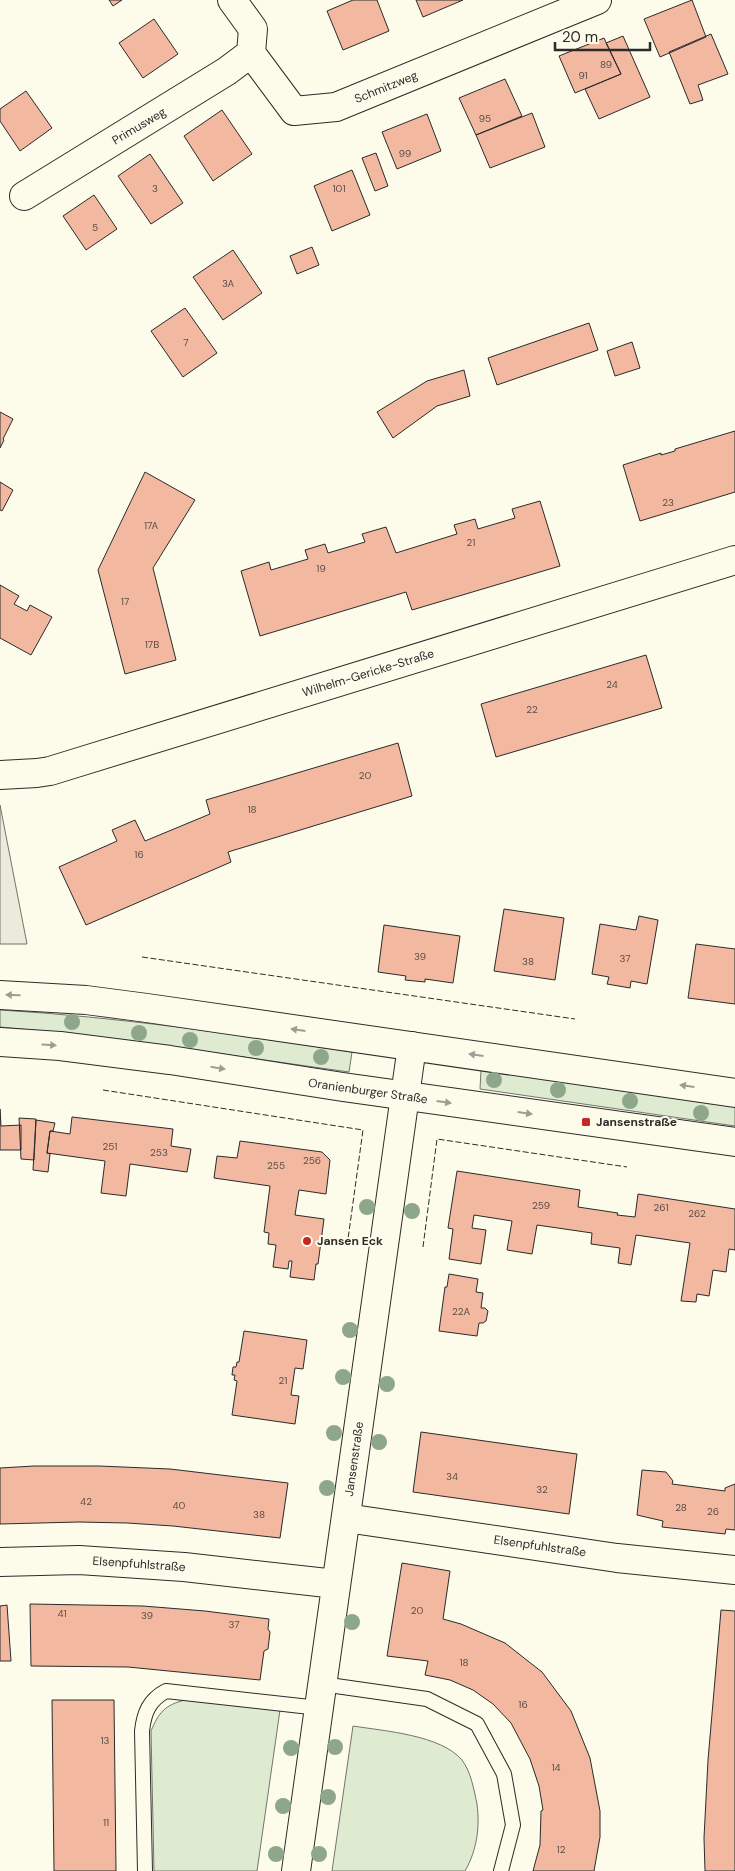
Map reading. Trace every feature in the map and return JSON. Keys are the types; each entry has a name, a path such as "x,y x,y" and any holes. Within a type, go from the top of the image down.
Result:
{"street":[{"path":"232,0 253,28 251,53"},
{"name":"Schmitzweg","path":"251,53 294,111 336,107 597,0"},
{"name":"Primusweg","path":"24,196 227,72 251,53"},
{"name":"Wilhelm-Gericke-Straße","path":"0,775 37,774 50,771 735,560"},
{"path":"0,995 105,1003 735,1093"},
{"name":"Oranienburger Straße","path":"0,1042 60,1046 142,1057 735,1142"},
{"name":"Jansenstraße","path":"296,1871 412,1046"},
{"name":"Elsenpfuhlstraße","path":"346,1518 617,1558 735,1570"},
{"name":"Elsenpfuhlstraße","path":"0,1562 79,1560 184,1566 336,1584"}],"lane":[{"path":"145,1871 142,1731 144,1717 149,1705 157,1696 166,1691 427,1699 477,1724 504,1774 511,1816 512,1825 500,1871"}],"green space":[{"path":"0,1010 132,1022 352,1052 349,1072 131,1041 0,1027"},
{"path":"481,1070 735,1107 735,1126 480,1089"},
{"path":"185,1700 280,1710 257,1871 154,1871 151,1731 164,1710 172,1704"},
{"path":"353,1726 396,1732 426,1740 453,1752 462,1760 468,1770 473,1787 478,1821 475,1847 465,1871 332,1871"}],"shaded area":[{"path":"0,805 27,944 0,944"}],"building":[{"path":"109,0 122,0 113,6"},
{"path":"353,0 377,0 389,31 343,50 327,11"},
{"path":"416,0 463,0 423,17"},
{"path":"692,0 706,37 660,57 644,19"},
{"path":"154,19 178,54 143,78 119,43"},
{"path":"711,34 728,74 698,85 703,100 690,104 669,52"},
{"path":"623,36 650,97 599,119 585,89 621,74 606,43"},
{"path":"604,38 621,74 575,93 559,56"},
{"path":"505,79 522,116 476,135 459,98"},
{"path":"26,91 52,128 20,151 0,121 0,109"},
{"path":"222,110 252,154 213,181 184,136"},
{"path":"532,113 545,147 490,168 476,135"},
{"path":"427,114 441,151 397,169 382,132"},
{"path":"376,153 388,186 375,191 362,158"},
{"path":"150,154 183,203 151,224 118,176"},
{"path":"352,170 370,215 332,231 314,186"},
{"path":"94,195 117,229 86,250 63,216"},
{"path":"312,247 319,265 297,274 290,256"},
{"path":"233,250 262,293 223,320 193,277"},
{"path":"185,308 217,353 183,377 151,331"},
{"path":"589,323 598,350 497,385 488,358"},
{"path":"632,342 640,368 615,376 607,351"},
{"path":"464,370 470,396 437,406 393,438 377,412 427,381"},
{"path":"0,412 13,419 0,448"},
{"path":"735,431 735,492 640,521 623,465 661,453 661,455 675,451 675,449"},
{"path":"145,472 195,500 153,568 176,660 125,674 98,570"},
{"path":"0,482 13,490 2,511 0,510"},
{"path":"540,501 560,566 412,610 406,592 260,636 241,571 269,562 271,570 308,559 305,550 325,544 328,553 365,542 362,534 386,527 396,553 457,534 454,525 475,519 478,529 515,518 512,509"},
{"path":"0,585 19,596 14,604 27,611 30,605 52,617 31,655 0,638"},
{"path":"646,655 662,708 496,757 481,704"},
{"path":"398,743 412,796 228,852 231,862 86,925 59,867 117,841 112,830 135,820 145,841 210,814 206,800"},
{"path":"504,909 564,918 555,980 494,971"},
{"path":"639,916 658,920 647,984 631,981 630,988 607,984 609,977 592,974 600,924 636,930"},
{"path":"384,925 460,936 453,983 425,979 425,982 405,980 406,976 378,972"},
{"path":"696,944 735,949 735,1004 688,998"},
{"path":"0,1109 1,1126 21,1125 21,1150 0,1150"},
{"path":"72,1117 173,1129 171,1146 191,1149 187,1172 130,1164 126,1196 101,1193 105,1161 47,1153 50,1131 70,1134"},
{"path":"19,1118 36,1119 34,1160 21,1159"},
{"path":"36,1120 55,1123 53,1131 50,1131 47,1153 50,1154 48,1172 33,1170"},
{"path":"240,1141 322,1152 330,1160 326,1194 299,1190 295,1215 324,1219 314,1280 290,1277 292,1261 289,1261 288,1269 273,1267 276,1245 268,1244 269,1233 264,1232 270,1186 214,1178 217,1156 237,1158"},
{"path":"457,1171 580,1190 578,1207 618,1213 617,1215 635,1217 638,1194 735,1209 735,1250 729,1249 726,1272 713,1270 709,1296 697,1294 696,1302 681,1301 690,1243 636,1235 631,1265 618,1263 620,1248 591,1244 592,1233 537,1225 532,1254 507,1250 512,1221 474,1215 472,1228 486,1230 481,1264 449,1259 453,1229 448,1228"},
{"path":"449,1274 478,1279 476,1292 483,1293 481,1308 485,1308 488,1311 486,1321 479,1323 477,1336 439,1331 445,1287 447,1287"},
{"path":"244,1331 307,1340 303,1369 295,1368 291,1395 299,1396 295,1424 232,1415 237,1381 234,1380 235,1375 232,1375 233,1367 236,1367 237,1362 239,1362"},
{"path":"421,1432 577,1454 569,1514 413,1492"},
{"path":"34,1466 170,1469 288,1483 280,1538 173,1526 127,1523 0,1524 0,1468"},
{"path":"642,1470 666,1472 673,1481 672,1484 725,1491 725,1488 735,1484 735,1530 726,1529 725,1534 662,1527 663,1521 637,1515"},
{"path":"402,1563 450,1571 443,1619 461,1624 505,1643 542,1672 571,1711 590,1758 600,1811 600,1837 594,1871 533,1871 540,1845 541,1811 543,1810 539,1786 530,1759 511,1723 493,1704 473,1690 450,1680 425,1675 428,1661 387,1656"},
{"path":"30,1604 143,1606 269,1619 268,1649 264,1651 260,1680 128,1667 31,1666"},
{"path":"7,1605 11,1661 0,1661 0,1606"},
{"path":"721,1610 735,1611 735,1871 705,1871 704,1838 708,1760"},
{"path":"52,1700 114,1700 116,1871 54,1871"}],"fence":[{"path":"142,957 575,1019"},
{"path":"103,1090 363,1130 348,1239"},
{"path":"423,1247 437,1139 627,1167"}],"place":[{"name":"Jansenstraße","path":"586,1122"},
{"name":"Jansen Eck","path":"307,1241"}]}
